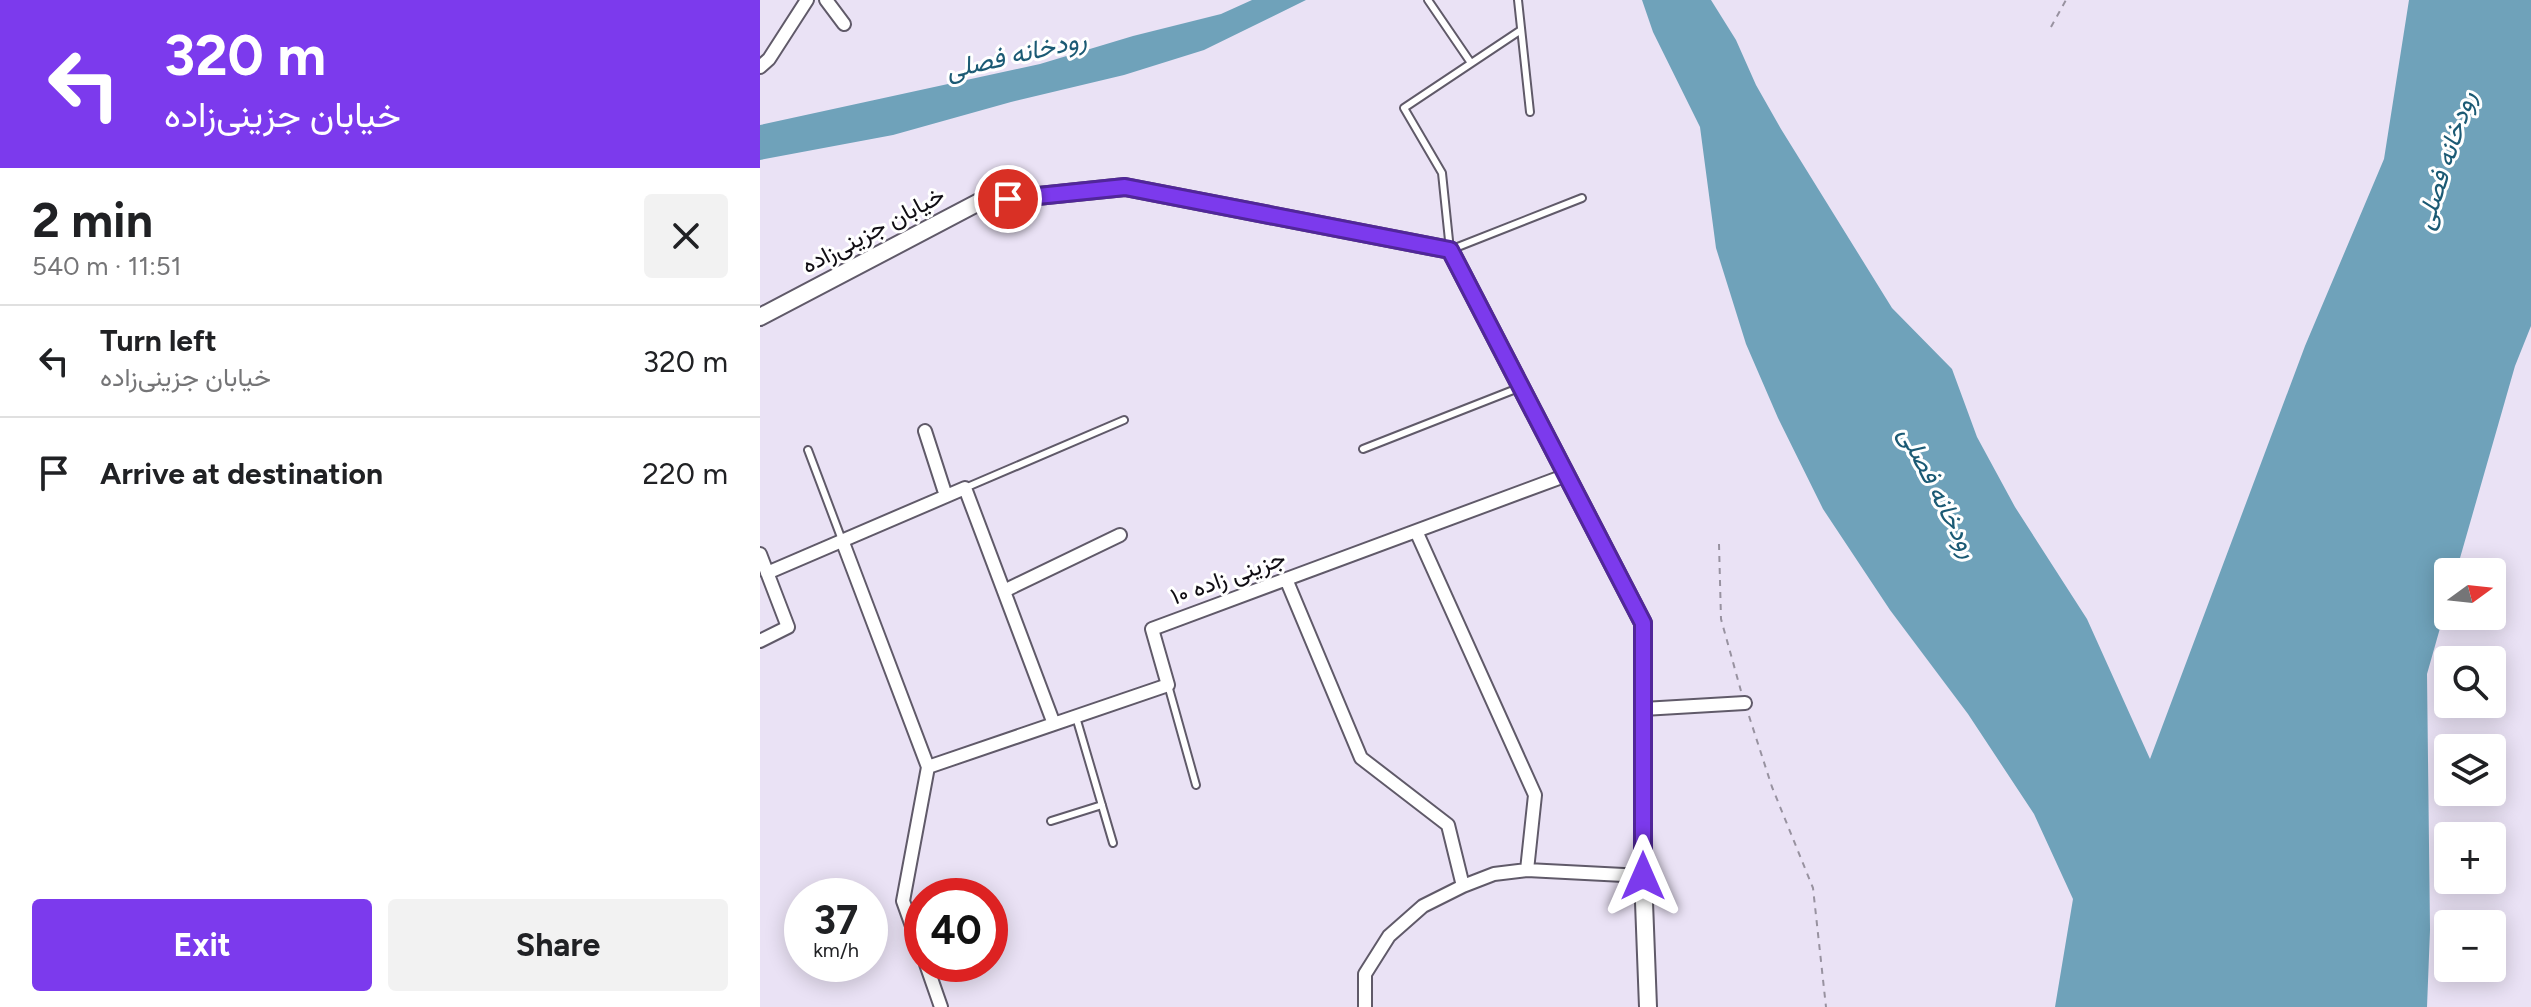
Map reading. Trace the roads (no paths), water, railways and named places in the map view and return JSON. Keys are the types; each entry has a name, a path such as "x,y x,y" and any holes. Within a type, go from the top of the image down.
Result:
{"street":[{"path":"760,67 769,59 807,0"},
{"path":"826,0 844,24"},
{"name":"خیابان جزینی‌زاده","path":"760,317 979,202 1110,188 1125,187 1450,250"},
{"path":"1450,250 1643,623 1643,876 1648,1007"},
{"path":"925,431 946,496"},
{"name":"جزینی زاده ۱۰","path":"1168,685 1152,629 1567,475"},
{"path":"767,573 965,488 1054,724"},
{"path":"1416,531 1535,795 1527,870"},
{"path":"1004,591 1120,535"},
{"path":"842,540 928,767 907,878"},
{"path":"760,554 788,627 760,641"},
{"path":"1286,579 1361,758 1448,825 1463,886"},
{"path":"928,767 1168,685"},
{"path":"1643,709 1745,703"},
{"path":"1364,1006 1365,974 1389,936 1423,906 1463,886 1494,874 1527,870 1643,876"},
{"path":"932,982 941,1007"}],"lane":[{"path":"1428,0 1471,63"},
{"path":"1518,0 1530,112"},
{"path":"1521,30 1404,108 1442,173 1450,250 1582,198"},
{"path":"1363,449 1521,387"},
{"path":"965,488 1124,420"},
{"path":"808,450 842,540"},
{"path":"1168,685 1196,785"},
{"path":"1076,717 1113,843"},
{"path":"1051,821 1102,805"}],"water":[{"path":"1252,0 1306,0 1204,50 1124,75 893,135 760,160 760,125 1040,64 1221,14"},
{"name":"رودخانه فصلی","path":"1642,0 1711,0 1736,40 1756,85 1781,129 1892,308 1952,369 1977,437 2015,507 2087,619 2150,759 2305,346 2384,159 2409,0 2531,0 2531,326 2515,366 2460,558 2434,558 2434,630 2439,630 2427,674 2430,930 2427,1007 2055,1007 2073,899 2034,814 1968,714 1890,610 1823,509 1778,418 1746,344 1716,248 1700,127 1653,32"}]}
